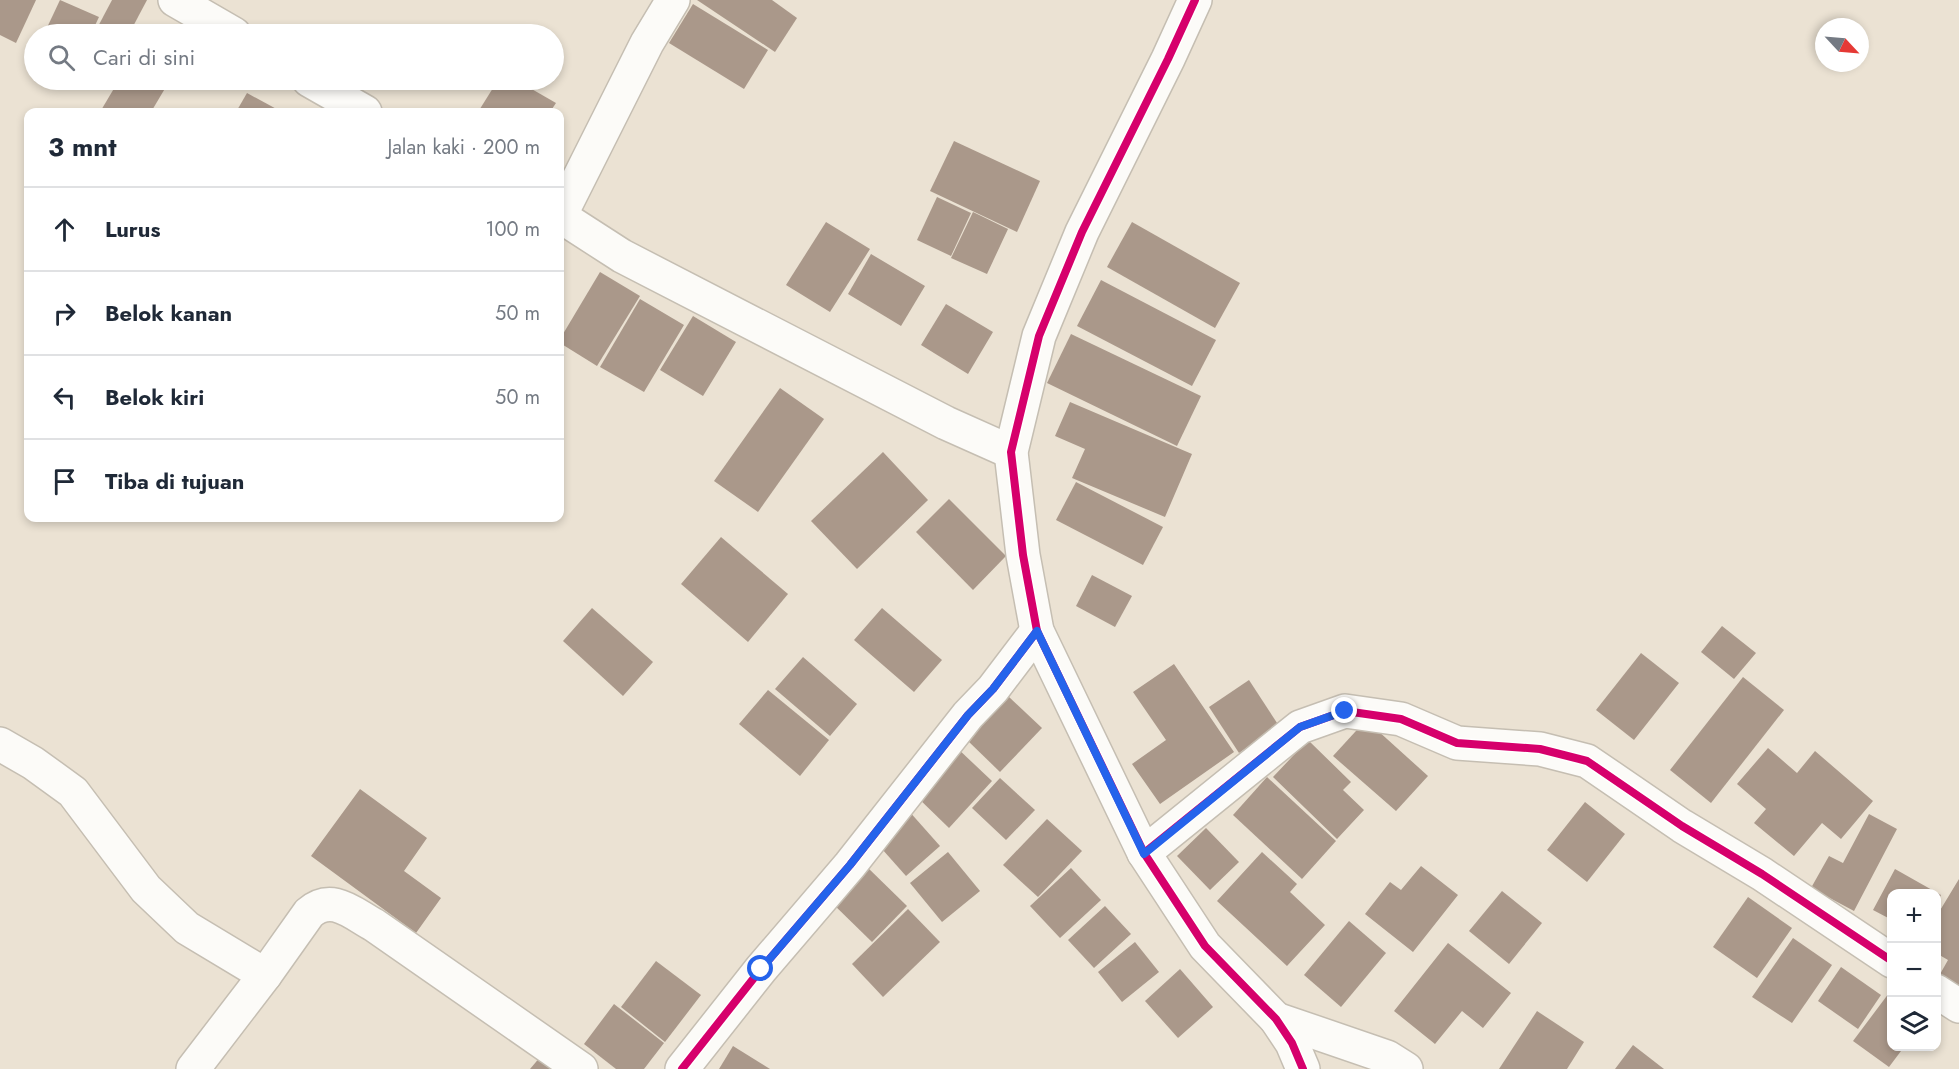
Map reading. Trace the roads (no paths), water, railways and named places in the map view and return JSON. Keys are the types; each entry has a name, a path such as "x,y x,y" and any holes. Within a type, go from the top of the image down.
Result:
{"street":[{"path":"176,0 217,24"},
{"path":"564,208 647,43 673,0"},
{"path":"1195,0 1082,232 1039,336 1011,452 1023,555 1037,631 1144,854 1205,946 1276,1019 1292,1043 1303,1069"},
{"path":"326,90 358,108"},
{"path":"564,219 622,256 946,423 1011,452"},
{"path":"682,1069 761,969 850,865 968,715 993,689 1037,631"},
{"path":"1144,854 1300,727 1345,711 1401,719 1457,743 1540,749 1587,761 1682,826 1762,874 1887,958"},
{"path":"0,744 33,763 74,792 146,889 187,928 265,975"},
{"path":"193,1069 309,913 318,905 331,903 348,910 374,926 581,1069"},
{"path":"1941,994 1959,1006"},
{"path":"1276,1019 1387,1057 1406,1069"}]}
